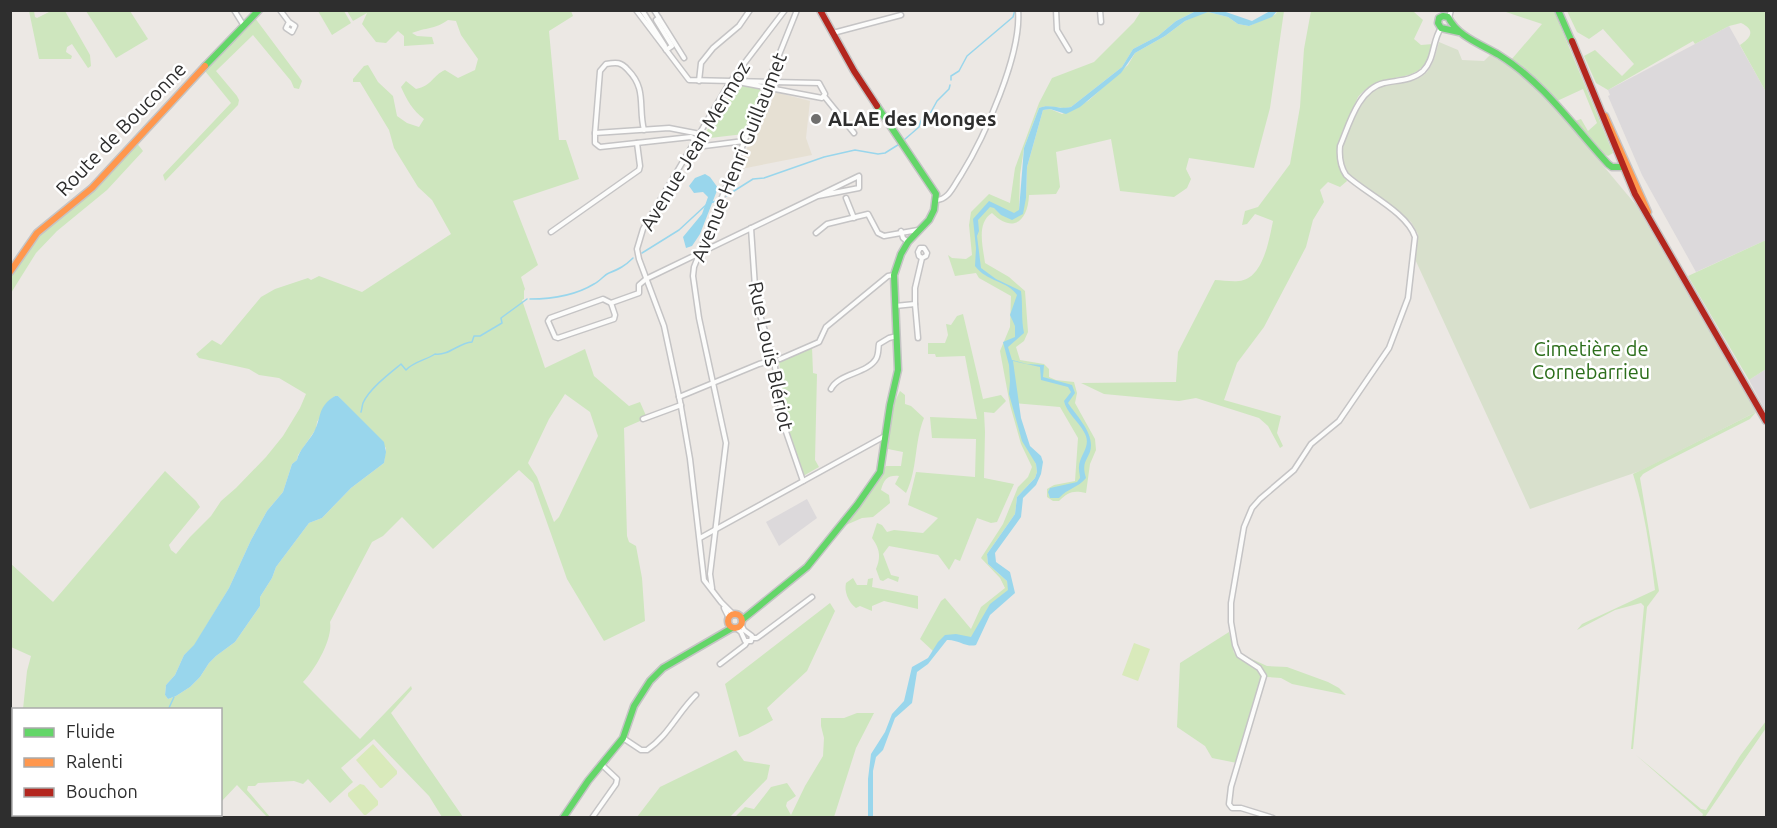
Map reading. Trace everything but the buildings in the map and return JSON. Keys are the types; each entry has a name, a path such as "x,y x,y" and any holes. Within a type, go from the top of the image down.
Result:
{"main road":[{"name":"Route de Bouconne","path":"10,272 37,233 92,188 153,120 259,10"},
{"path":"563,818 623,738 634,706 650,681 663,668 711,639 807,567 857,505 880,472 898,370 894,274 901,254 908,242 928,220 934,210 936,200 932,187 854,72 820,10"},
{"path":"825,10 826,19"},
{"path":"1558,10 1643,209 1767,421"},
{"path":"1445,17 1459,32 1492,51 1532,79 1612,167 1622,164"}],"street":[{"path":"234,10 244,27"},
{"path":"280,10 289,22"},
{"path":"636,10 689,80 819,83 824,96 854,133"},
{"path":"642,10 666,50"},
{"path":"654,10 684,58"},
{"path":"699,81 701,63 713,48 739,26 750,10"},
{"name":"Avenue Jean Mermoz","path":"735,621 704,580 690,459 681,405 664,326 639,259 639,240 643,229 730,82 786,10"},
{"name":"Avenue Henri Guillaumet","path":"712,590 710,574 726,443 693,276 699,254 797,10"},
{"path":"936,200 944,199 949,193 973,156 987,126 1005,79 1019,22 1018,10"},
{"path":"1056,10 1057,30 1069,50"},
{"path":"1100,10 1101,22"},
{"path":"832,33 901,15"},
{"path":"1273,818 1241,808 1232,808 1229,804 1231,787 1264,676 1259,668 1239,656 1231,622 1231,603 1242,535 1247,518 1256,503 1294,470 1311,444 1339,421 1389,348 1402,316 1408,298 1415,237 1413,231 1404,219 1346,175 1342,169 1339,154 1362,99 1374,86 1414,77 1421,72 1430,60 1445,17"},
{"path":"659,18 656,20 672,46 666,50"},
{"path":"644,130 643,103 637,81 623,64 618,62 606,64 600,71 595,133 597,146 691,137 704,146 744,141"},
{"path":"738,82 822,98 824,96"},
{"path":"595,133 669,128 700,134"},
{"path":"551,232 639,170 638,143"},
{"path":"611,303 615,318 612,321 558,338 555,337 548,321 550,318 603,299 611,303 639,293 639,285 646,279 859,176 859,188 818,196"},
{"path":"846,198 854,218"},
{"path":"816,233 827,224 868,214 879,233 884,236 901,231 918,230"},
{"name":"Rue Louis Blériot","path":"751,228 756,302 777,360 783,423 802,481"},
{"path":"901,231 903,238 908,242"},
{"path":"918,338 915,288 922,258"},
{"path":"679,397 819,342 826,327 888,276 894,274"},
{"path":"894,306 915,304"},
{"path":"831,389 832,385 872,363 877,357 879,344 897,336"},
{"path":"642,419 681,405"},
{"path":"699,538 885,435"},
{"path":"720,664 747,642 757,638 812,597"},
{"path":"735,621 753,638"},
{"path":"735,621 747,642"},
{"path":"623,738 641,750 647,750 662,737 684,706 696,695"},
{"path":"592,818 616,784 617,779 601,765"}],"shaded area":[{"path":"1729,26 1766,92 1766,240 1696,272 1642,175 1608,96 1610,95 1608,90"},
{"path":"775,92 810,101 806,138 812,155 741,169 746,150 749,144 753,144 763,119 762,111 768,112"},
{"path":"1766,369 1766,412 1749,380"},
{"path":"807,499 817,518 779,546 766,522"}],"green space":[{"path":"29,11 34,11 37,18 51,11 65,11 90,55 91,66 88,68 72,44 67,47 66,52 72,56 71,59 39,59"},
{"path":"86,11 130,11 148,39 116,58"},
{"path":"318,11 344,11 351,23 332,35"},
{"path":"347,11 571,11 573,16 549,31 559,140 566,140 579,179 513,201 538,265 521,277 525,289 522,300 545,368 585,349 594,376 629,406 640,402 647,418 624,428 627,536 629,542 636,546 642,578 645,621 604,641 567,579 533,483 519,470 433,549 402,517 383,536 372,542 330,622 329,637 322,654 303,682 360,739 411,686 412,689 391,713 463,817 442,817 429,796 374,739 341,768 353,782 330,803 308,779 303,784 294,781 258,783 255,786 248,786 247,790 270,817 267,817 237,785 222,801 222,708 23,708 31,656 11,647 10,563 53,602 165,471 200,507 169,545 176,554 211,516 221,501 266,457 283,436 306,394 279,378 259,375 249,369 199,358 196,354 212,340 221,345 261,297 275,289 319,276 362,292 451,234 432,200 418,187 394,148 389,130 360,82 353,82 353,79 364,66 368,65 378,82 393,96 397,116 419,127 424,119 413,108 403,92 401,87 406,81 416,89 421,88 445,70 458,78 475,70 478,59 461,35 456,21 448,20 434,27 412,33 417,36 432,37 434,44 404,46 404,36 398,31 386,43 376,42 362,24 367,13 353,21","holes":["565,394 590,412 598,436 559,517 554,522 537,477 528,463 549,419","338,396 386,448 384,463 351,488 322,518 309,523 276,567 260,597 260,606 235,642 216,656 190,687 168,699 165,695 166,685 175,675 184,655 194,646 229,588 267,511 283,492 292,464 297,460 316,429 317,422 331,399"]},
{"path":"1141,11 1196,11 1133,49 1122,67 1071,107 1039,108 1024,148 1020,175 1019,210 1026,198 1027,167 1043,110 1050,109 1062,114 1088,101 1128,65 1135,53 1165,36 1185,21 1208,12 1249,26 1276,14 1277,11 1284,11 1270,108 1254,168 1189,158 1186,169 1191,179 1187,188 1174,197 1120,191 1111,139 1056,152 1060,187 1056,194 1029,195 1026,212 1018,222 1006,223 992,213 987,217 982,229 985,263 1009,277 1025,291 1028,332 1024,341 1016,347 1020,360 1044,364 1049,369 1049,377 1074,382 1077,393 1075,403 1095,439 1096,450 1090,464 1086,493 1071,493 1059,501 1053,501 1047,497 1047,489 1054,485 1075,481 1078,438 1060,407 1012,403 1037,472 1035,478 1017,497 1015,514 987,554 988,564 1007,581 1009,592 990,608 973,637 968,640 950,637 933,651 920,639 941,601 945,598 971,629 981,607 1005,588 1000,578 981,558 1003,524 1018,487 1028,477 1032,467 1021,444 1010,405 1000,351 1010,327 1011,296 979,278 976,273 955,276 948,255 952,258 966,259 972,255 969,225 971,212 989,194 1010,203 1015,168 1039,103 1052,78 1094,62 1134,22"},
{"path":"1311,11 1414,12 1423,20 1414,39 1421,45 1433,44 1429,57 1417,71 1372,85 1358,97 1338,154 1339,165 1347,181 1340,187 1328,182 1320,190 1324,202 1313,220 1306,247 1264,327 1237,363 1224,400 1281,416 1277,433 1283,446 1280,448 1268,426 1259,418 1196,398 1179,401 1104,394 1081,383 1176,382 1178,352 1215,280 1247,279 1259,266 1267,248 1273,221 1255,214 1247,224 1242,225 1245,211 1258,207 1290,164 1300,107 1304,49"},
{"path":"1503,11 1554,11 1613,153 1608,156 1602,153 1572,122 1581,119 1588,131 1597,123 1583,89 1557,101 1547,89 1511,60 1542,24"},
{"path":"1567,11 1766,11 1766,92 1740,45 1747,40 1750,34 1749,28 1741,23 1729,26 1695,44 1693,41 1608,90 1596,83 1584,56 1595,50 1622,76 1634,64 1603,29 1589,39 1577,32"},
{"path":"255,18 302,81 299,89 294,88 291,81 253,35 216,71 237,96 238,105 165,181 163,175 231,103 205,71"},
{"name":"Cimetière de Cornebarrieu","path":"1439,42 1458,50 1462,60 1484,61 1490,55 1521,75 1549,101 1636,205 1756,412 1640,471 1530,509 1414,257 1418,234 1411,222 1348,173 1344,165 1344,144 1350,127 1365,100 1381,87 1421,77 1431,65"},
{"path":"738,85 761,89 744,134 701,139"},
{"path":"136,142 143,151 107,190 57,231 36,253 11,293 11,277 34,241 45,228 97,186"},
{"path":"1766,240 1766,369 1749,380 1688,276"},
{"path":"963,314 983,399 1001,395 1006,401 994,413 984,412 984,478 1014,484 997,522 991,523 977,518 960,561 955,559 949,570 938,555 889,546 883,554 891,575 899,577 898,582 888,578 883,581 880,580 876,569 879,553 872,538 877,523 882,525 887,532 894,530 923,533 938,518 908,505 916,472 975,477 976,439 932,438 930,417 977,419 965,356 936,357 935,354 928,354 928,343 945,343 948,335 946,324 951,325 957,316"},
{"path":"812,347 813,373 817,374 815,460 819,467 802,475 786,423 779,361"},
{"path":"900,391 905,395 905,404 911,406 924,418 910,484 906,493 895,484 899,476 887,478 881,490 889,495 890,503 873,517 862,518 846,525 886,466 901,466 903,452 888,449 892,407"},
{"path":"1756,412 1750,419 1657,466 1640,478 1659,591 1647,607 1633,749 1631,749 1644,606 1641,603 1615,610 1577,630 1582,624 1655,590 1644,517 1633,474"},
{"path":"853,578 857,585 867,585 868,579 873,578 872,587 918,596 918,609 884,601 872,606 872,611 860,606 856,608 849,600 846,589 846,583"},
{"path":"830,603 835,611 807,671 767,708 773,720 739,737 725,684"},
{"path":"1229,632 1234,653 1256,667 1262,677 1237,763 1212,758 1205,746 1177,727 1180,663"},
{"path":"1134,643 1150,649 1138,681 1122,675"},
{"path":"1243,655 1267,666 1287,667 1328,682 1346,695 1292,684 1281,678 1267,677 1260,667"},
{"path":"857,713 874,713 856,748 834,817 735,817 745,807 754,809 771,787 787,783 796,796 787,802 786,806 791,815 823,756 824,738 821,718 844,718"},
{"path":"1766,721 1766,728 1705,817 1702,817 1703,814 1636,755 1701,809 1706,810 1740,756"},
{"path":"373,744 397,771 397,774 382,788 356,760"},
{"path":"736,750 744,761 770,765 767,779 730,817 637,817 660,787"},
{"path":"360,784 364,785 378,801 378,805 366,815 348,796 348,793"},
{"path":"12,794 12,816 119,816 117,818 11,817"}],"water":[{"path":"1196,11 1223,11 1252,21 1270,11 1277,11 1272,17 1249,26 1208,12 1185,21 1165,36 1135,53 1121,73 1080,107 1066,114 1050,109 1043,110 1027,167 1023,214 1012,220 990,207 978,220 977,236 981,268 996,279 1021,291 1024,333 1008,347 1012,360 1044,365 1043,377 1072,385 1075,393 1068,403 1086,428 1091,445 1084,467 1086,478 1059,498 1050,498 1048,492 1050,488 1077,482 1080,478 1079,464 1086,447 1086,437 1065,405 1064,401 1071,392 1068,387 1041,380 1040,367 1013,361 1021,418 1030,446 1041,456 1043,462 1036,485 1023,498 1021,517 995,553 996,562 1010,572 1015,593 990,615 976,645 947,640 928,664 917,672 912,703 895,718 883,750 876,757 873,771 873,817 868,817 868,779 871,754 885,732 892,714 904,701 912,667 928,658 945,635 956,634 971,637 990,604 1008,590 1007,581 988,564 987,554 1015,514 1017,497 1035,478 1037,472 1036,464 1022,441 1009,394 1009,365 1003,342 1015,337 1015,326 1010,315 1017,295 1013,290 985,275 975,266 973,219 989,201 1014,213 1019,210 1024,148 1039,108 1071,107 1122,67 1133,49"},
{"path":"705,174 718,188 700,234 692,246 686,248 683,237 702,214 708,197 703,192 694,193 689,186 695,178"},
{"path":"338,396 384,442 386,452 384,463 351,488 322,518 309,523 276,567 260,597 260,606 235,642 209,663 190,687 168,699 165,695 166,685 175,675 184,655 194,645 229,588 267,511 283,492 292,464 297,460 314,432 325,404"}],"waterway":[{"path":"951,80 951,76 959,71 967,56 1013,17 1015,10"},
{"path":"904,140 919,127 922,118 931,112 950,85"},
{"path":"726,196 753,179 764,178 824,157 855,150 885,153 901,143"},
{"path":"710,203 716,201"},
{"path":"642,253 679,230 706,205"},
{"path":"530,299 571,294 587,288 633,258"},
{"path":"361,412 363,403 370,392 401,364 406,370 435,354 445,353 472,342 474,336 480,336 502,323 501,318 527,299"},
{"path":"169,708 174,697"}],"traffic: fast":[{"path":"205,66 259,10"},
{"path":"1558,10 1572,42"},
{"path":"1459,32 1441,28 1438,23 1439,18 1448,17 1464,35 1499,55 1530,78 1608,164 1612,167 1623,167"},
{"path":"742,620 807,567 857,505 880,472 898,370 894,275 908,242 929,220 934,210 936,194 877,106"},
{"path":"563,818 588,781 623,738 634,706 650,681 663,668 732,628"}],"traffic: slow":[{"path":"10,272 37,233 92,188 205,66"},
{"path":"1605,116 1648,212"},
{"path":"735,614 740,616 742,621 740,626 735,628 730,626 728,621 730,616 735,614"}],"traffic: jam":[{"path":"820,10 854,71 877,106"},
{"path":"1572,41 1635,194 1766,421"}],"place":[{"name":"ALAE des Monges","path":"816,119"}]}
